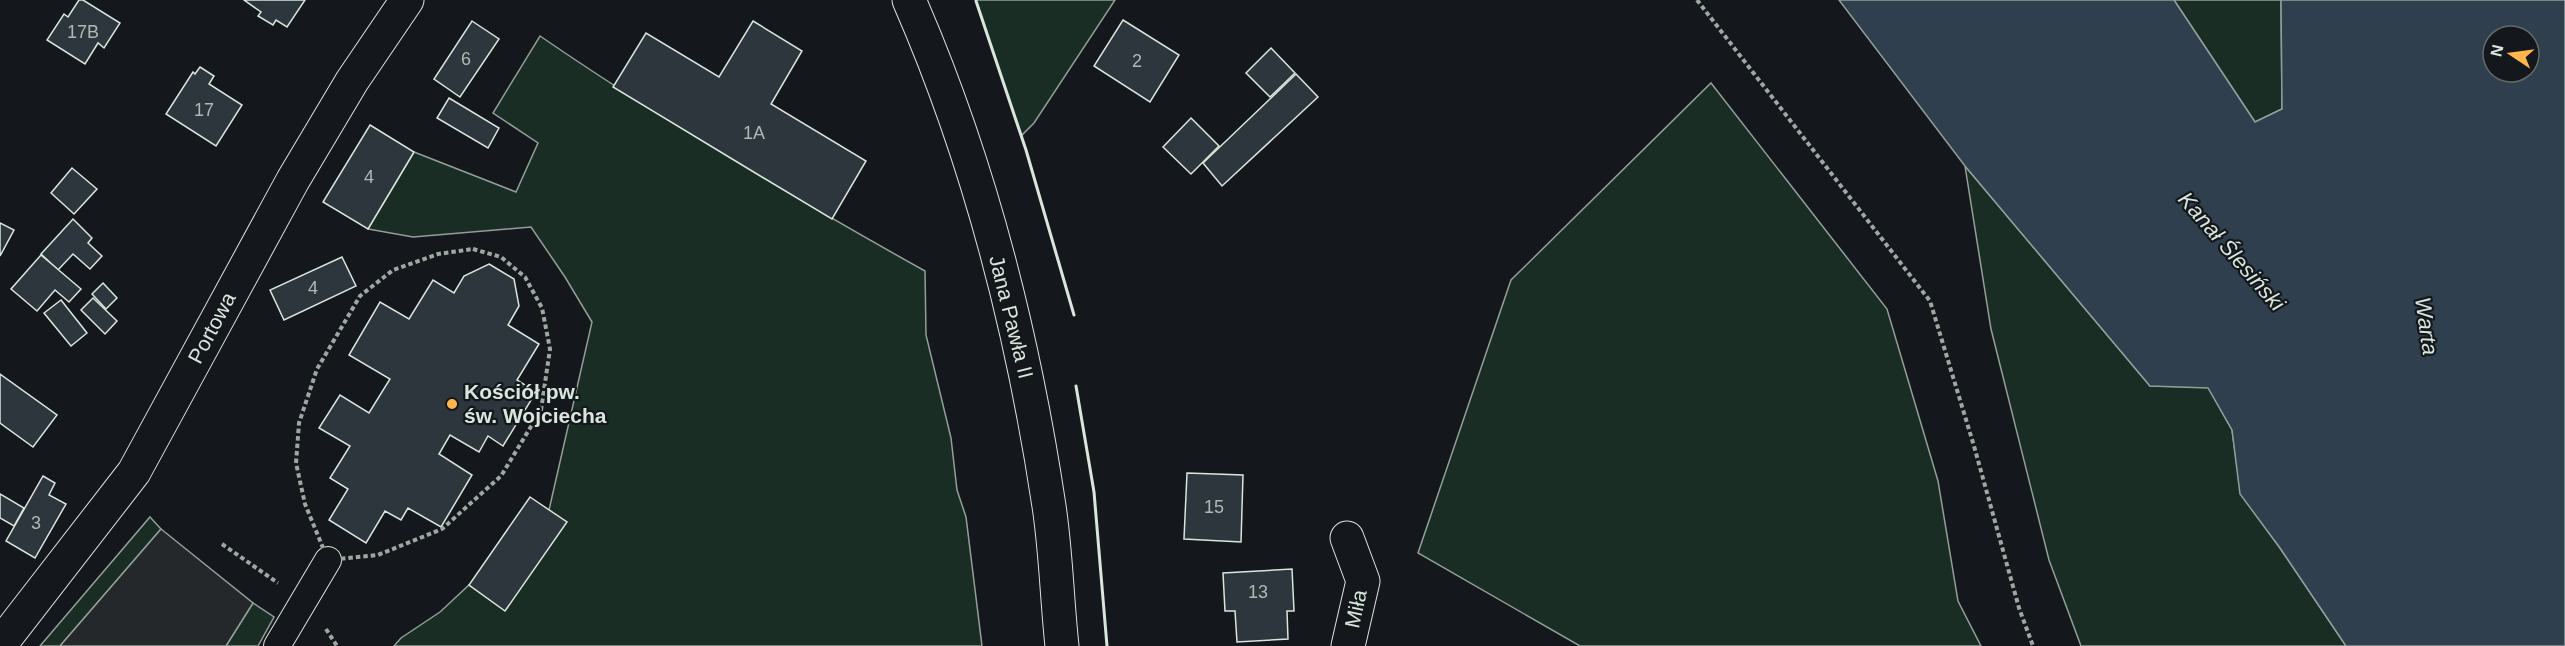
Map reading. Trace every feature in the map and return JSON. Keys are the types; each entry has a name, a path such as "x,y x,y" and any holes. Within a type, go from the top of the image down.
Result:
{"street":[{"name":"Portowa","path":"0,645 134,472 293,180 352,81 407,0"},
{"name":"Jana Pawła II","path":"909,0 935,59 956,117 1016,330 1049,508 1062,646"},
{"name":"Miła","path":"1347,538 1363,581 1348,646"},
{"path":"278,646 328,560"}],"path":[{"path":"1697,0 1930,300 2019,608 2033,646"},
{"path":"473,249 501,257 525,277 542,308 550,349 541,410 501,476 442,530 378,555 328,560 305,504 296,463 299,423 317,369 360,296 393,270 438,254 473,249"},
{"path":"222,544 304,600"}],"green space":[{"path":"976,0 1115,0 1034,123 1021,136"},
{"path":"2174,0 2281,0 2282,109 2255,122"},
{"path":"540,36 730,158 925,271 926,335 951,438 957,490 966,517 982,646 394,646 401,638 440,612 469,585 505,610 549,510 592,322 531,227 413,237 368,229 414,152 516,192 538,143 493,113"},
{"path":"1711,83 1887,309 1938,481 1958,601 1981,646 1580,646 1418,553 1511,280"},
{"path":"1965,166 2150,386 2208,387 2232,430 2241,494 2346,646 2081,646 2049,560 1991,329"},
{"path":"150,517 161,529 60,646 40,646"},
{"path":"253,603 274,617 258,646 226,646"}],"shaded area":[{"path":"161,529 253,603 226,646 60,646"}],"water":[{"path":"1839,0 2174,0 2255,122 2282,109 2281,0 2565,0 2565,646 2346,646 2280,548 2240,494 2232,430 2208,388 2150,386 1965,166"}],"building":[{"path":"79,0 83,0 120,23 104,48 98,43 85,64 47,40 64,14 68,17"},
{"path":"244,0 305,0 287,27 276,20 273,25 258,16 261,12"},
{"path":"1123,20 1179,55 1150,102 1094,66"},
{"path":"472,21 499,39 460,97 434,79"},
{"path":"753,21 802,51 771,104 866,161 832,219 613,87 646,33 719,77"},
{"path":"1271,48 1295,73 1270,97 1246,73"},
{"path":"200,67 214,76 209,84 242,105 216,146 166,114 193,72 195,74"},
{"path":"1296,74 1318,97 1222,186 1203,163"},
{"path":"449,98 499,128 488,148 437,118"},
{"path":"1191,118 1219,146 1191,174 1163,147"},
{"path":"370,125 414,152 368,229 323,202"},
{"path":"72,168 97,189 74,214 51,193"},
{"path":"73,219 92,238 88,243 102,256 90,269 73,254 58,270 41,254"},
{"path":"0,223 14,230 0,256"},
{"path":"41,255 81,289 69,302 55,290 37,311 11,289"},
{"path":"342,257 356,286 284,320 270,290"},
{"name":"Kościół pw. św. Wojciecha","path":"489,264 514,279 519,306 508,325 539,344 517,380 536,392 503,446 488,436 479,452 450,435 439,454 472,475 441,527 408,508 401,520 385,511 366,543 329,520 348,489 330,478 350,446 319,428 340,395 369,413 390,379 349,355 380,302 409,319 433,280 454,293 464,276"},
{"path":"103,283 117,298 106,309 92,294"},
{"path":"93,298 117,321 105,334 81,310"},
{"path":"61,300 87,333 71,346 44,313"},
{"path":"0,374 57,415 33,447 0,423"},
{"path":"1187,473 1243,475 1241,542 1184,539"},
{"path":"43,476 55,483 49,495 66,504 35,558 6,541"},
{"path":"0,494 24,508 14,526 0,518"},
{"path":"530,497 567,522 505,611 469,585"},
{"path":"1292,569 1294,611 1287,611 1288,639 1237,642 1235,611 1225,611 1223,573"}],"wall":[{"path":"976,1 1026,150 1074,315"},
{"path":"1076,386 1094,492 1107,646"}],"place":[{"name":"Kościół pw. św. Wojciecha","path":"452,404"}],"water label":[{"name":"Kanał Ślesiński","path":"2232,251"},
{"name":"Warta","path":"2427,326"}]}
